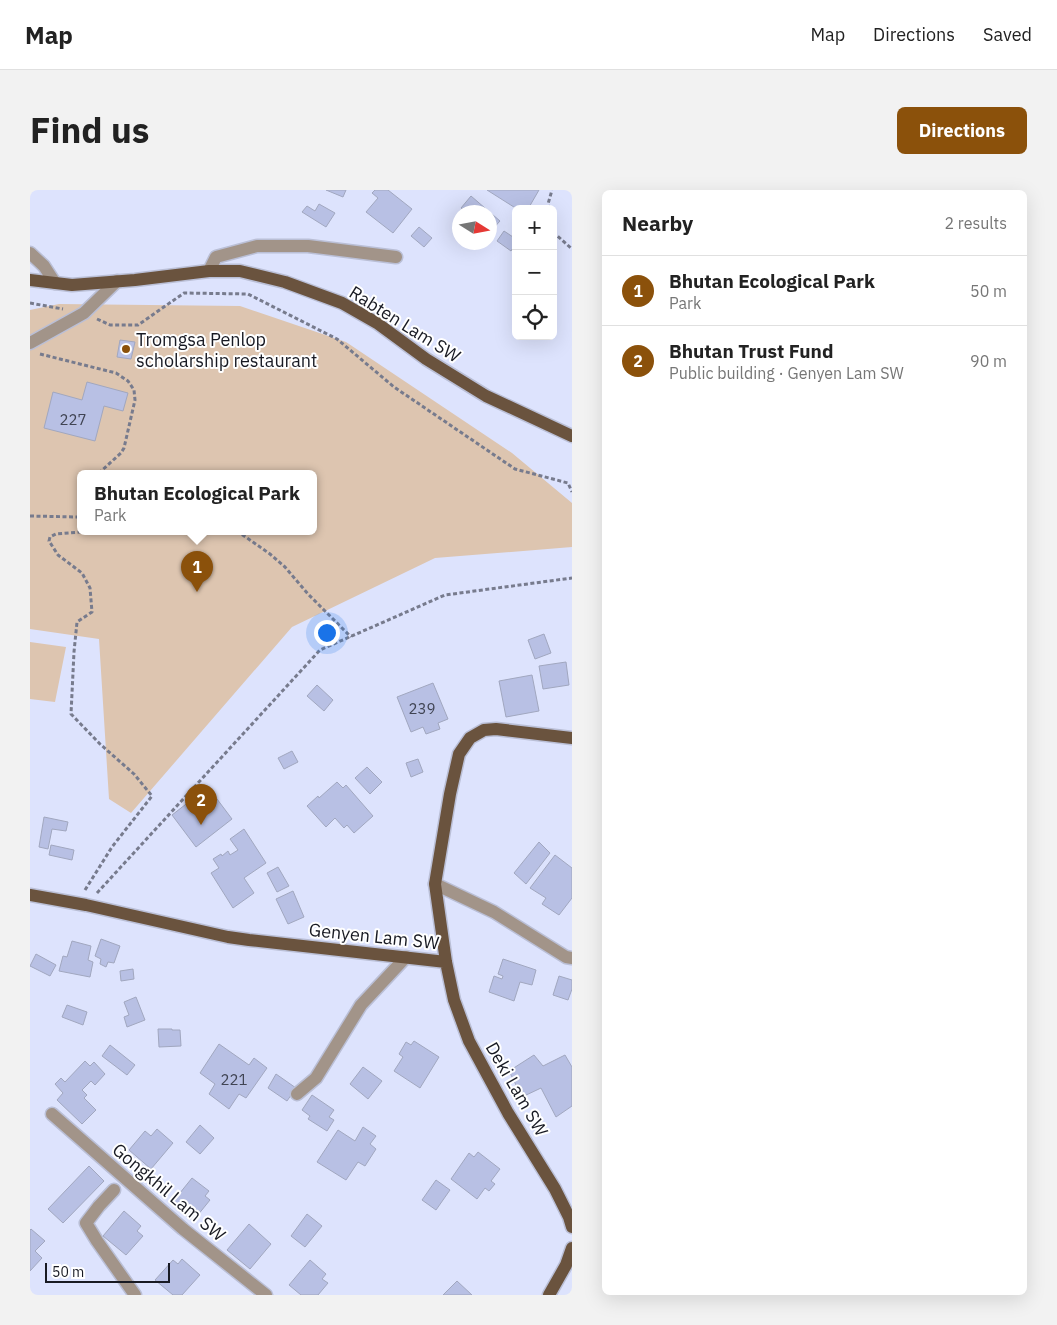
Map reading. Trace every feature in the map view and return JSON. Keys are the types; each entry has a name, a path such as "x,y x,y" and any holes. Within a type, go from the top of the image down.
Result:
{"main road":[{"name":"Rabten Lam SW","path":"30,280 72,285 208,271 240,271 285,282 342,303 377,323 426,359 486,396 572,436"},
{"name":"Genyen Lam SW","path":"30,895 82,904 248,940 446,962 435,884 450,794 459,754 470,738 484,730 496,729 572,738"},
{"name":"Deki Lam SW","path":"446,962 454,1000 469,1041 508,1113 556,1189 572,1228"},
{"path":"549,1295 571,1253"}],"street":[{"path":"208,271 216,257 257,246 308,246 396,257"},
{"path":"30,253 44,266 55,283"},
{"path":"32,348 84,313 117,281"},
{"path":"435,884 494,912 572,958"},
{"path":"297,1094 316,1078 361,1005 406,957"},
{"name":"Gongkhil Lam SW","path":"52,1114 183,1229 266,1295"},
{"path":"114,1190 86,1223 135,1295"}],"path":[{"path":"548,205 552,190"},
{"path":"557,236 572,249"},
{"path":"30,303 84,313 110,325 138,324 184,293 248,294 337,339 394,387 515,469 568,483 572,492"},
{"path":"32,348 116,373 128,381 134,390 135,400 124,448 102,470"},
{"path":"30,516 77,517"},
{"path":"77,532 56,534 50,537 49,541 58,555 82,573 90,588 92,612 77,622 71,714 100,744 134,774 152,796 112,847 82,904"},
{"path":"243,535 285,567 308,594 351,636"},
{"path":"82,904 320,650 445,595 572,578"}],"shaded area":[{"path":"59,304 240,306 346,342 512,453 572,503 572,547 435,558 292,627 131,813 109,799 99,639 30,629 30,310"},
{"path":"30,642 66,647 55,702 30,699"}],"building":[{"path":"326,190 346,190 343,197"},
{"path":"375,190 388,190 412,209 393,233 366,212 378,198 372,193"},
{"path":"487,190 539,190 530,205 512,206"},
{"path":"471,196 482,205 464,205"},
{"path":"319,204 335,213 326,227 302,212 307,206 315,211"},
{"path":"419,227 432,238 424,247 411,236"},
{"path":"504,231 512,236 511,251 497,241"},
{"name":"Tromgsa Penlop scholarship restaurant","path":"120,340 135,342 131,359 117,357"},
{"path":"87,382 128,393 123,411 104,406 95,441 44,428 53,392 82,400"},
{"path":"544,634 551,653 535,659 528,640"},
{"path":"566,662 569,685 543,689 539,666"},
{"path":"532,675 539,711 506,717 499,681"},
{"path":"433,683 448,719 438,723 440,729 426,734 423,727 411,732 397,697"},
{"path":"317,685 333,700 324,711 307,696"},
{"path":"292,751 298,762 284,769 278,758"},
{"path":"418,759 423,772 411,777 406,763"},
{"path":"367,767 382,782 370,794 355,778"},
{"path":"337,782 343,788 346,785 373,816 354,833 347,825 344,828 335,818 326,827 307,806"},
{"path":"208,787 232,819 196,847 172,815"},
{"path":"44,817 68,822 66,831 52,829 48,849 39,847"},
{"path":"244,829 266,863 244,878 254,893 233,908 211,873 219,868 213,859 221,854 222,856 228,851 230,855 238,850 230,839"},
{"path":"539,842 550,853 526,884 514,873"},
{"path":"51,845 74,850 72,860 49,855"},
{"path":"555,855 572,868 572,898 559,915 542,904 546,898 530,888"},
{"path":"278,867 289,886 277,892 267,873"},
{"path":"293,891 304,917 288,924 276,899"},
{"path":"101,939 120,946 114,963 108,962 106,967 100,964 101,959 95,956"},
{"path":"72,941 91,946 88,960 93,962 90,977 59,971 63,956 67,957"},
{"path":"36,954 56,965 50,976 30,966"},
{"path":"503,959 536,970 532,985 520,982 514,1001 489,992 494,976 502,979 503,976 498,974"},
{"path":"133,969 134,979 121,981 120,971"},
{"path":"559,976 572,980 572,989 568,1000 553,995"},
{"path":"136,997 145,1020 127,1027 124,1017 129,1015 124,1002"},
{"path":"67,1005 87,1012 83,1025 62,1017"},
{"path":"158,1029 180,1030 181,1046 159,1047"},
{"path":"414,1041 439,1057 420,1088 394,1071 403,1057 399,1054 406,1042 411,1045"},
{"path":"219,1044 249,1065 254,1058 267,1068 246,1098 239,1094 229,1109 209,1094 215,1084 200,1073"},
{"path":"110,1045 135,1065 127,1075 102,1056"},
{"path":"534,1055 543,1066 565,1055 572,1067 572,1106 556,1117 541,1088 522,1097 509,1071"},
{"path":"85,1061 90,1066 94,1062 105,1074 95,1085 91,1081 82,1090 87,1095 84,1098 96,1110 82,1124 57,1100 63,1093 55,1084 61,1078 65,1082"},
{"path":"363,1067 382,1081 368,1099 350,1084"},
{"path":"276,1074 296,1088 287,1101 268,1088"},
{"path":"312,1095 334,1110 329,1117 334,1120 327,1131 308,1119 310,1116 302,1110"},
{"path":"200,1125 214,1138 200,1154 186,1142"},
{"path":"363,1127 376,1136 370,1144 376,1149 365,1166 358,1162 346,1180 317,1162 338,1130 355,1141"},
{"path":"157,1129 173,1143 151,1169 129,1150 145,1131 151,1136"},
{"path":"478,1152 500,1169 491,1181 495,1184 489,1191 485,1188 477,1199 451,1179 469,1153 474,1157"},
{"path":"89,1166 104,1181 63,1223 48,1209"},
{"path":"192,1178 209,1191 205,1196 210,1200 193,1221 171,1204"},
{"path":"436,1180 450,1190 436,1210 422,1200"},
{"path":"124,1211 141,1226 137,1231 143,1236 126,1255 103,1236"},
{"path":"307,1214 322,1226 305,1247 291,1236"},
{"path":"249,1224 271,1244 250,1269 227,1250"},
{"path":"30,1230 45,1241 35,1251 42,1258 30,1271"},
{"path":"182,1259 200,1275 182,1295 173,1295 155,1280 173,1260 178,1264"},
{"path":"310,1260 326,1274 322,1279 328,1283 318,1295 301,1295 289,1285"},
{"path":"457,1281 472,1295 443,1295"}],"place":[{"name":"Tromgsa Penlop scholarship restaurant","path":"126,349"},
{"name":"Bhutan Ecological Park","path":"197,592"},
{"name":"Bhutan Trust Fund","path":"201,825"}]}
